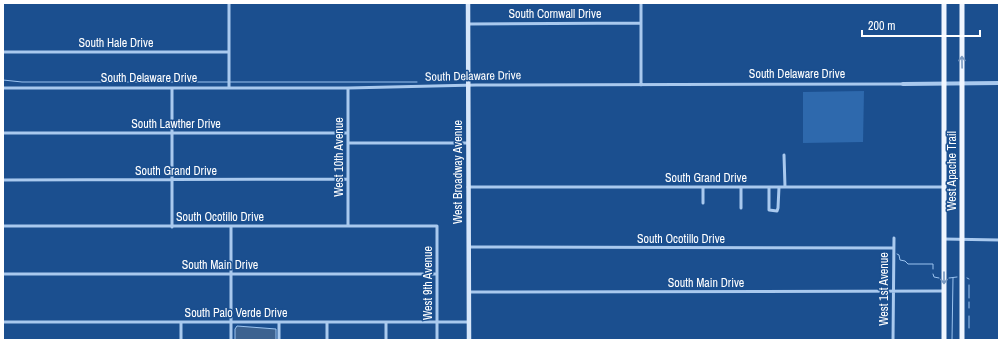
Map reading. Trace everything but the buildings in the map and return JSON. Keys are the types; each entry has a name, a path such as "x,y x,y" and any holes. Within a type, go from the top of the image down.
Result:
{"main road":[{"name":"West Broadway Avenue","path":"468,3 469,340"},
{"name":"West Apache Trail","path":"944,3 944,340"},
{"name":"West Apache Trail","path":"962,3 962,340"}],"street":[{"path":"229,3 229,84"},
{"path":"641,3 641,85"},
{"name":"South Cornwall Drive","path":"468,24 641,23"},
{"name":"South Hale Drive","path":"3,52 228,52"},
{"name":"South Delaware Drive","path":"3,88 172,88 229,84 348,88 468,85 999,83"},
{"path":"172,88 172,226"},
{"name":"West 10th Avenue","path":"348,88 348,226"},
{"name":"South Lawther Drive","path":"3,133 348,133"},
{"path":"348,143 468,143"},
{"path":"784,155 785,187"},
{"name":"South Grand Drive","path":"3,180 348,179"},
{"name":"South Grand Drive","path":"468,187 944,187"},
{"path":"703,187 703,203"},
{"path":"741,187 741,208"},
{"path":"769,187 769,210 777,211 779,187"},
{"name":"South Ocotillo Drive","path":"3,226 437,226"},
{"path":"231,226 231,340"},
{"name":"West 9th Avenue","path":"437,226 437,340"},
{"name":"West 1st Avenue","path":"893,340 894,238"},
{"path":"944,239 999,240"},
{"name":"South Ocotillo Drive","path":"469,247 893,248"},
{"name":"South Main Drive","path":"3,274 437,274"},
{"name":"South Main Drive","path":"469,292 944,291"},
{"name":"South Palo Verde Drive","path":"3,322 469,322"},
{"path":"181,322 181,340"},
{"path":"279,322 279,340"},
{"path":"327,322 327,340"},
{"path":"386,322 386,340"}],"shaded area":[{"path":"864,91 863,142 803,143 803,92"},
{"path":"237,326 276,329 276,340 235,340 235,329"}],"waterway":[{"path":"3,80 22,82 417,82"},
{"path":"897,254 899,255 900,260 905,261 908,264 933,264 933,269"},
{"path":"933,274 934,277 939,278"},
{"path":"949,278 957,277"},
{"path":"952,340 953,278"},
{"path":"969,285 969,298"},
{"path":"969,302 969,308"},
{"path":"969,316 969,328"}]}
